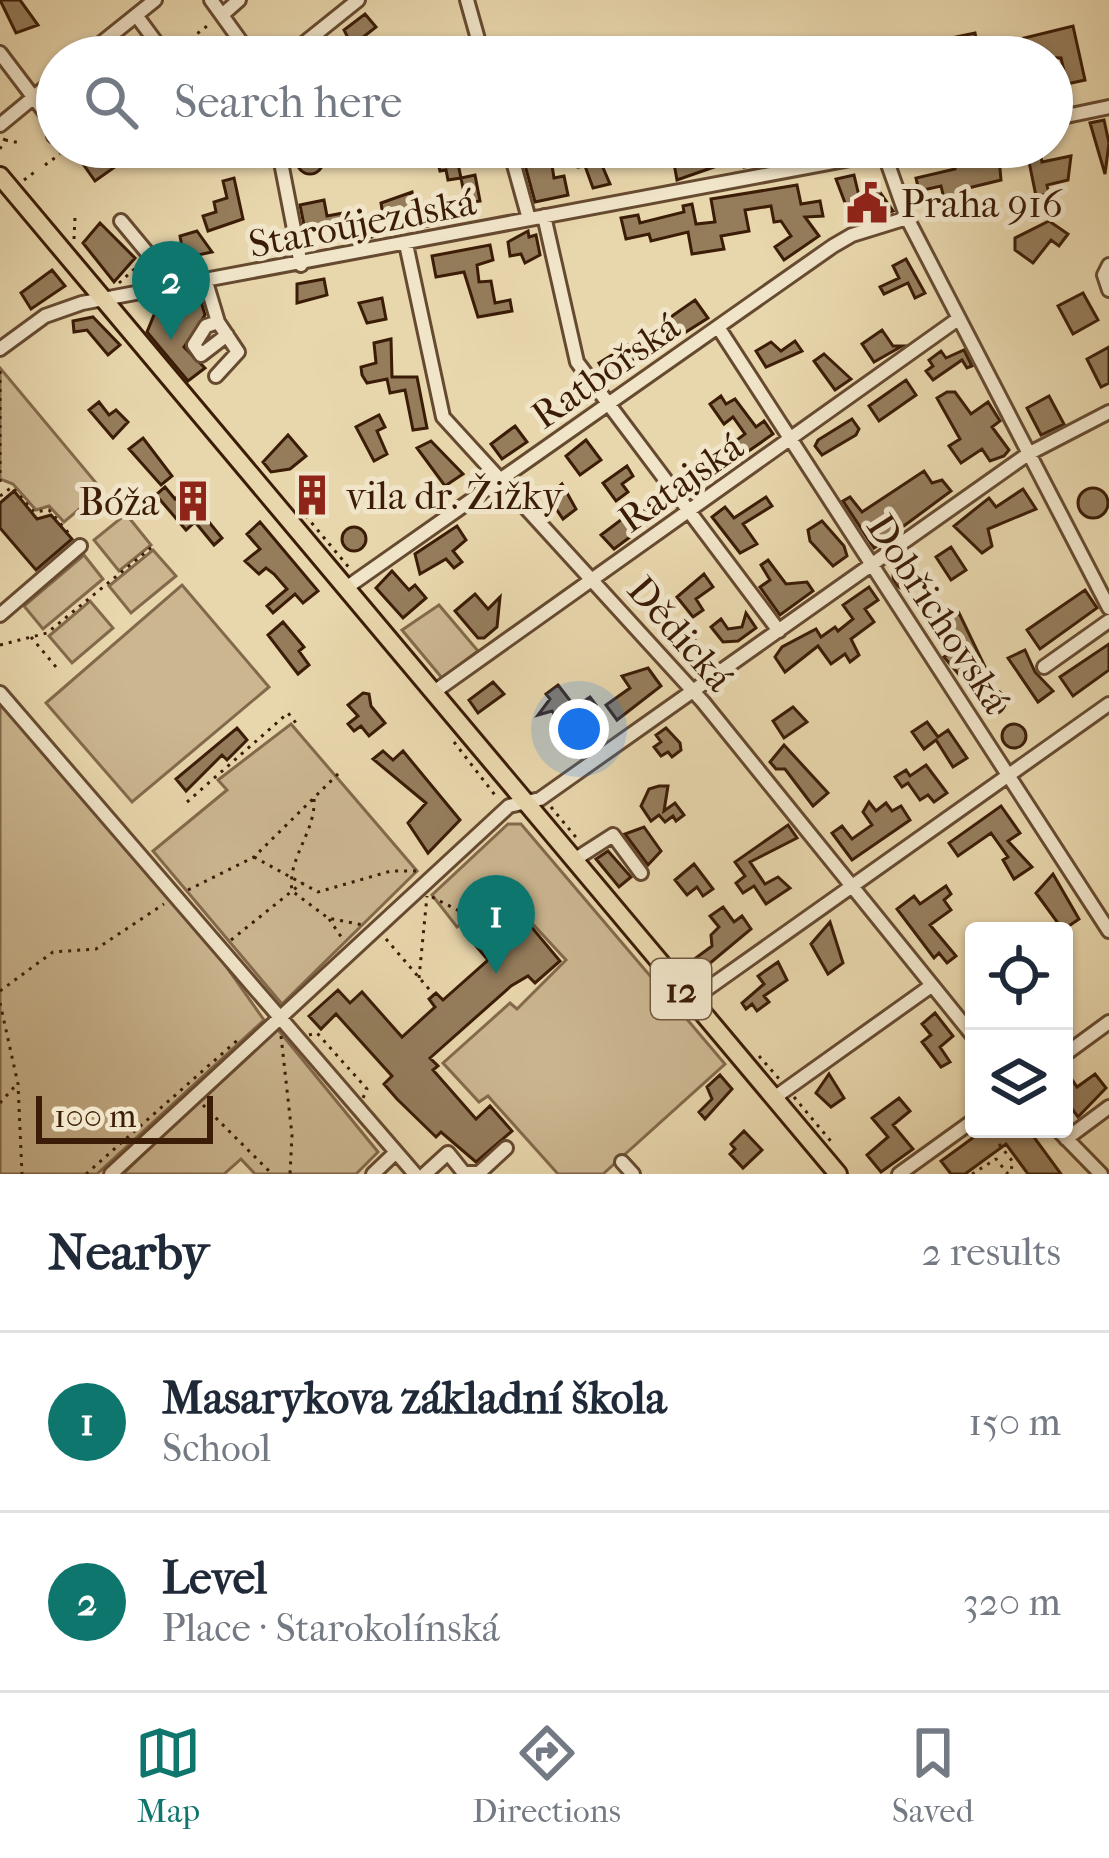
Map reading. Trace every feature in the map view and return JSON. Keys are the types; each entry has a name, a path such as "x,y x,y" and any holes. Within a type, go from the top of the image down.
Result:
{"main road":[{"name":"12","path":"0,176 838,1174"}],"street":[{"path":"110,36 155,0"},
{"path":"211,0 238,36"},
{"path":"223,15 239,0"},
{"path":"313,36 358,0"},
{"path":"467,0 477,36"},
{"path":"136,15 152,36"},
{"path":"0,53 36,100"},
{"path":"0,125 34,97"},
{"path":"1073,114 1109,107"},
{"path":"282,168 301,265"},
{"path":"514,168 529,219"},
{"name":"Staroújezdská","path":"0,349 56,310 104,299 803,168"},
{"path":"889,168 907,218 1109,608"},
{"path":"544,216 571,352 687,514 779,631"},
{"name":"Ratbořská","path":"346,588 852,235 907,218"},
{"path":"121,221 160,268 165,290"},
{"name":"Dědická","path":"406,244 443,417 595,579 690,694 703,702 968,1030"},
{"path":"1109,265 1104,275 1109,290"},
{"path":"206,282 218,322 237,357 215,376"},
{"name":"Ratajská","path":"434,692 958,319"},
{"path":"218,322 206,326 194,345 201,355 208,354 227,334"},
{"name":"Dobřichovská","path":"718,327 1109,932"},
{"path":"111,1174 509,806 541,799 1028,454 1109,412"},
{"path":"0,615 80,546"},
{"path":"1044,667 1109,621"},
{"path":"0,693 415,1174"},
{"path":"690,1001 1109,704"},
{"path":"574,860 613,835 641,873"},
{"path":"774,1098 931,986"},
{"path":"1073,1048 1109,1022"},
{"path":"1073,1128 1109,1107"},
{"path":"898,1174 965,1126"},
{"path":"1066,1138 1101,1174"},
{"path":"425,1174 448,1154 464,1173 479,1173 506,1148"},
{"path":"374,1174 396,1152"},
{"path":"622,1162 633,1174"}],"path":[{"path":"195,36 223,15"},
{"path":"0,149 3,140 21,143"},
{"path":"22,182 36,171"},
{"path":"74,241 75,217"},
{"path":"118,284 150,255"},
{"path":"0,366 1,489 12,487 34,512 49,510 80,546"},
{"path":"0,645 47,633 152,547"},
{"path":"30,636 56,667"},
{"path":"187,802 288,713 296,723"},
{"path":"454,742 500,796 493,803"},
{"path":"314,798 315,812 290,876 292,891 328,918 350,949"},
{"path":"254,857 318,892 391,871 421,871"},
{"path":"225,945 302,883"},
{"path":"419,978 427,891 436,903 473,918 488,936"},
{"path":"328,918 376,930 434,995"},
{"path":"0,1003 18,1084 22,1174"},
{"path":"280,1020 290,1174"},
{"path":"86,1174 235,1037 255,1036"},
{"path":"0,1103 18,1084"},
{"path":"194,1095 272,1174"},
{"path":"1000,1144 1013,1162 1009,1174"},
{"path":"972,1174 996,1159 1009,1174"}],"shaded area":[{"path":"0,368 102,490 64,522 49,506 36,510 13,484 0,479"},
{"path":"126,514 151,545 119,571 94,540"},
{"path":"153,550 176,576 131,613 109,586"},
{"path":"84,555 103,579 43,629 24,606"},
{"path":"182,585 269,687 132,802 46,703"},
{"path":"90,601 113,628 72,663 49,636"},
{"path":"439,605 478,651 442,678 402,630"},
{"path":"0,700 213,948 264,1020 97,1174 0,1174"},
{"path":"291,724 417,871 282,1004 153,851 227,790 218,780"},
{"path":"508,824 521,824 725,1064 603,1174 558,1174 488,1096 479,1102 443,1063 510,1003 517,1009 566,960 504,893 457,927 432,895"},
{"path":"275,1026 378,1152 356,1174 255,1174 241,1159 224,1174 123,1174"}],"building":[{"path":"0,0 20,0 38,25 16,33"},
{"path":"365,14 376,27 365,36 347,36 344,30"},
{"path":"1073,26 1085,80 1073,83 1073,36 1032,36"},
{"path":"1104,120 1109,143 1105,174 1090,123"},
{"path":"86,168 113,168 95,181"},
{"path":"439,168 459,168 461,178 448,180 446,170"},
{"path":"526,168 552,168 554,178 564,176 568,195 535,202"},
{"path":"586,168 603,168 610,184 593,188"},
{"path":"675,168 711,168 677,180"},
{"path":"1000,168 1001,180 960,190 956,201 945,203 941,186 919,191 916,178 955,169"},
{"path":"1030,168 1070,168 1068,180 1047,185 1049,194 1036,196"},
{"path":"475,175 480,201 466,203 461,178"},
{"path":"854,175 859,196 879,191 893,211 853,224 836,179"},
{"path":"234,178 243,219 208,231 203,216 216,212 214,202 227,198 223,181"},
{"path":"797,185 801,204 820,201 823,216 805,217 819,236 784,260 775,247 791,236 781,221 774,222 771,206 745,210 749,231 721,236 724,249 692,254 688,232 651,241 649,234 626,239 621,218 638,215 640,223 684,212 683,206 692,204 696,224 715,222 711,199"},
{"path":"412,192 414,202 435,204 439,224 423,227 420,214 384,222 381,203"},
{"path":"324,200 327,216 359,210 363,221 379,218 382,235 361,239 360,233 334,235 333,229 306,235 300,205"},
{"path":"1049,221 1068,234 1059,246 1051,240 1033,263 1015,250 1015,238"},
{"path":"100,223 135,258 114,282 83,243"},
{"path":"197,231 212,252 184,258 180,236"},
{"path":"528,231 529,237 536,235 540,255 525,263 521,254 510,256 508,242"},
{"path":"490,245 493,260 477,265 479,282 491,281 495,303 510,300 512,311 478,317 464,272 436,277 432,256"},
{"path":"906,259 925,293 915,298 908,283 884,294 880,287 899,278 893,266"},
{"path":"52,270 65,286 31,309 21,293"},
{"path":"324,279 327,295 297,303 297,284"},
{"path":"1083,293 1098,320 1073,334 1058,306"},
{"path":"200,298 205,315 184,347 205,368 188,381 147,332 158,305"},
{"path":"382,298 386,319 367,323 359,303"},
{"path":"695,300 708,318 656,351 645,335"},
{"path":"93,317 120,345 108,355 87,330 74,332 73,321"},
{"path":"882,330 893,346 902,346 874,362 862,344"},
{"path":"391,339 392,377 417,377 427,428 413,430 405,390 390,393 387,379 367,383 362,375 361,367 376,363 374,343"},
{"path":"795,341 802,351 766,367 756,351 771,342 781,351"},
{"path":"628,345 637,358 608,377 599,363"},
{"path":"1109,347 1109,383 1101,387 1087,359"},
{"path":"964,350 972,366 967,368 962,360 933,380 926,371 933,366 929,360 941,351 946,358"},
{"path":"824,354 851,379 835,390 814,361"},
{"path":"906,380 916,395 879,421 869,406"},
{"path":"955,392 971,414 988,402 1000,421 992,427 1009,450 1004,456 990,461 982,449 961,463 949,446 960,439 937,398"},
{"path":"721,396 726,404 735,399 756,427 764,421 773,434 743,455 734,442 745,434 733,417 724,424 710,404"},
{"path":"1049,396 1064,424 1041,435 1027,408"},
{"path":"99,402 109,415 116,410 128,422 113,438 89,410"},
{"path":"379,415 385,427 377,431 387,454 374,461 356,427"},
{"path":"852,419 859,429 856,435 822,455 815,446 818,440"},
{"path":"515,426 527,442 502,459 491,444"},
{"path":"288,435 306,456 290,469 271,472 263,462"},
{"path":"143,438 172,476 161,485 129,449"},
{"path":"586,440 601,460 580,475 566,456"},
{"path":"431,441 463,474 445,486 417,448"},
{"path":"627,466 633,476 622,484 628,492 616,501 603,483"},
{"path":"924,471 932,483 942,480 951,491 874,548 843,501 850,497 862,512"},
{"path":"562,484 576,509 563,519 548,497"},
{"path":"191,485 207,504 200,511 222,538 214,545 195,522 186,530 156,495 165,487 175,499"},
{"path":"1093,488 1104,492 1108,503 1104,514 1093,518 1082,514 1078,503 1082,492"},
{"path":"1023,489 1036,509 988,529 992,546 982,553 954,526 989,498 996,507"},
{"path":"14,491 37,519 51,515 72,539 36,570 0,528 0,503"},
{"path":"766,497 772,506 743,524 757,544 740,553 712,517 725,507 734,518"},
{"path":"657,501 665,511 614,549 601,535 638,507 642,512"},
{"path":"822,521 847,556 833,566 810,541 808,530"},
{"path":"260,522 318,591 303,603 295,594 273,613 267,606 287,589 266,568 259,574 245,561 260,549 247,534"},
{"path":"457,526 466,540 453,551 462,562 454,568 446,559 420,574 415,554"},
{"path":"354,527 363,530 363,548 354,551 345,548 342,539 345,530"},
{"path":"951,547 966,570 951,580 936,557"},
{"path":"768,560 786,584 807,582 813,591 780,615 760,587 770,580 761,565"},
{"path":"906,563 919,576 906,589 893,576"},
{"path":"392,571 409,590 415,585 426,598 403,618 376,588"},
{"path":"704,574 713,587 696,599 703,610 693,617 677,597"},
{"path":"869,587 878,600 865,609 874,622 851,639 859,655 850,662 845,654 831,664 818,646 785,672 775,657 782,647 816,629 821,637 835,627 838,631 853,619 843,605"},
{"path":"1085,590 1097,608 1040,649 1027,630"},
{"path":"475,594 488,609 500,597 497,627 484,638 478,638 455,611"},
{"path":"746,613 756,628 738,641 723,642 711,627 721,619 728,629 742,627"},
{"path":"959,613 987,671 968,685 944,657 958,647 942,624"},
{"path":"283,622 304,647 299,651 309,665 298,674 268,635"},
{"path":"688,625 696,642 687,655 670,640"},
{"path":"1109,644 1109,670 1073,696 1060,677"},
{"path":"1025,650 1035,672 1053,691 1038,702 1008,658"},
{"path":"648,668 661,686 617,720 606,705 630,688 622,676"},
{"path":"493,682 504,694 478,713 469,700"},
{"path":"558,685 575,707 590,697 596,705 585,713 600,736 578,751 552,711 538,715 550,699 546,694"},
{"path":"993,690 1002,693 1002,711 993,714 984,711 981,702 984,693"},
{"path":"363,693 369,694 371,706 385,723 369,736 361,726 354,731 348,724 358,716 348,705"},
{"path":"793,707 807,722 784,738 773,721"},
{"path":"927,722 938,737 948,730 967,758 953,767 936,740 924,749 912,732"},
{"path":"1014,724 1023,727 1023,745 1014,748 1005,745 1002,736 1005,727"},
{"path":"237,728 247,740 227,760 222,755 186,791 176,779"},
{"path":"666,728 680,743 681,750 672,757 668,752 661,756 654,747 661,742 656,735"},
{"path":"784,745 828,793 813,806 785,769 776,769 770,762"},
{"path":"383,751 393,760 403,751 460,820 428,853 408,823 426,803 373,759"},
{"path":"926,765 947,793 934,802 928,795 920,800 908,783 902,787 895,777 906,770 910,776"},
{"path":"668,786 664,811 675,803 684,815 676,821 673,816 665,822 659,815 651,821 641,806 649,789"},
{"path":"869,802 876,811 886,803 892,811 901,806 910,820 852,860 832,833 842,826 852,839 872,825 863,812"},
{"path":"1001,806 1020,833 1008,841 1032,867 1014,879 1003,860 1008,857 991,833 958,856 949,843"},
{"path":"788,825 797,838 750,862 765,884 778,877 790,888 766,904 754,886 743,893 736,883 745,876 735,862"},
{"path":"644,827 661,851 648,865 625,834"},
{"path":"608,851 631,877 619,887 596,859"},
{"path":"694,864 713,889 703,896 697,887 687,895 675,880"},
{"path":"1053,874 1079,919 1057,922 1036,893"},
{"path":"946,886 951,894 944,900 951,910 930,925 956,956 947,963 939,953 934,958 897,909 914,896 920,904"},
{"path":"503,893 560,961 535,983 528,976 511,986 430,1058 438,1066 433,1070 476,1119 490,1106 512,1131 476,1162 441,1132 436,1137 397,1099 384,1084 392,1076 336,1014 321,1029 309,1016 338,990 350,1003 362,992 402,1037 435,1007 429,999 436,993 443,1000 488,960 476,946 491,933 476,917"},
{"path":"723,907 734,922 742,916 751,929 697,974 689,963 712,946 711,935 719,927 710,916"},
{"path":"830,922 843,963 828,974 811,944"},
{"path":"778,962 787,980 764,996 769,1002 757,1011 752,1004 746,1009 742,1003 764,984 758,976"},
{"path":"935,1013 953,1036 940,1047 950,1062 941,1067 922,1042 931,1035 922,1024"},
{"path":"829,1074 844,1098 831,1107 816,1093"},
{"path":"1095,1074 1106,1088 1078,1117 1073,1110 1073,1081 1077,1087"},
{"path":"720,1075 732,1089 705,1119 699,1112 712,1099 707,1087"},
{"path":"899,1098 910,1111 893,1125 913,1149 881,1172 867,1155 888,1137 872,1118"},
{"path":"744,1131 762,1150 743,1168 730,1154 735,1149 731,1144"},
{"path":"973,1138 1035,1138 1061,1174 1028,1174 1006,1144 965,1174 951,1174 941,1161"}],"place":[{"name":"Praha 916","path":"867,203"},
{"name":"Level","path":"171,340"},
{"name":"vila dr. Žižky","path":"312,495"},
{"name":"Bóža","path":"193,501"},
{"name":"Masarykova základní škola","path":"496,974"}]}
